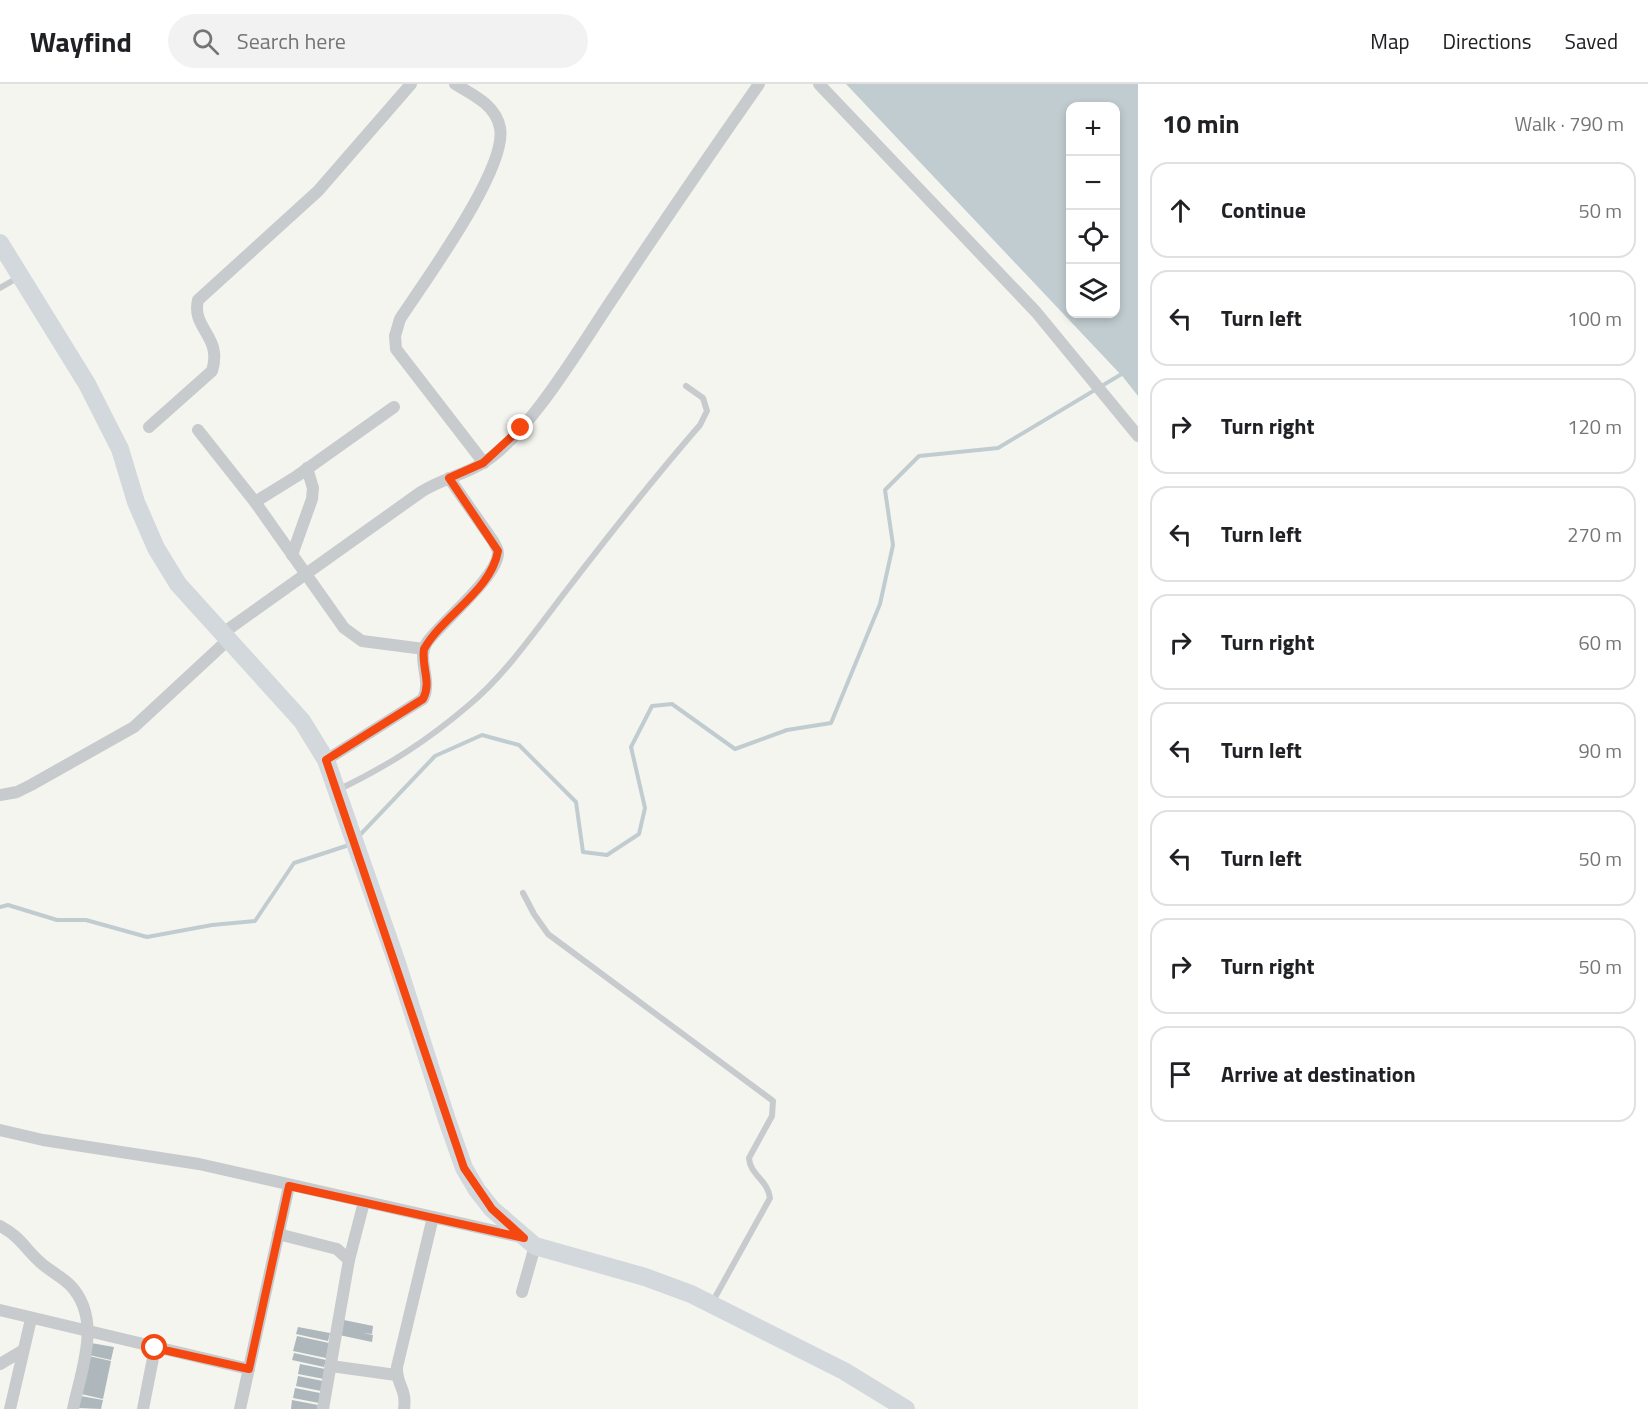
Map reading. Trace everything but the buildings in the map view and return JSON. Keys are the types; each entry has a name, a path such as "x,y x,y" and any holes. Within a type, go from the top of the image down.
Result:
{"street":[{"path":"149,427 212,371 215,359 214,346 199,319 196,309 198,300 318,191 411,84"},
{"path":"455,84 482,100 496,116 500,128 497,158 481,192 400,319 395,343 402,358 483,463"},
{"path":"0,795 17,792 31,785 134,727 226,636 304,574 421,492 483,463 521,428 565,370 686,188 759,84"},
{"path":"819,84 1036,312 1138,436"},
{"path":"0,243 87,384 120,449 136,502 156,548 178,584 302,721 326,760 464,1168 492,1209 529,1242"},
{"path":"255,502 394,407"},
{"path":"198,430 255,502 344,628 355,638 424,649"},
{"path":"292,555 314,488 307,468"},
{"path":"326,760 423,699 428,681 422,657 424,649 483,582 497,560 498,551 449,478"},
{"path":"0,1130 43,1140 199,1164 433,1217 529,1242 645,1277 712,1304 844,1371 906,1409"},
{"path":"240,1409 289,1186"},
{"path":"323,1409 349,1260 364,1202"},
{"path":"404,1409 405,1393 396,1376 433,1217"},
{"path":"0,1226 23,1241 34,1257 69,1285 82,1306 89,1332 73,1409"},
{"path":"278,1234 337,1250 349,1260"},
{"path":"522,1292 529,1242"},
{"path":"0,1310 249,1369"},
{"path":"10,1409 31,1319"},
{"path":"143,1409 155,1348"},
{"path":"0,1364 22,1351"},
{"path":"331,1366 396,1376"}],"lane":[{"path":"0,288 19,276"},
{"path":"336,791 392,763 419,745 482,693 526,643 636,500 700,425 707,411 703,398 686,386"},
{"path":"523,893 548,934 773,1101 772,1116 749,1158 752,1171 769,1187 770,1198 712,1304"}],"shaded area":[{"path":"846,84 1138,84 1138,396 1067,318 1120,318 1120,102 1066,102 1066,317"}],"waterway":[{"path":"359,836 435,756 482,735 519,745 576,802 583,852 607,855 639,834 645,808 631,747 652,706 672,704 735,749 787,730 831,723 880,604 893,545 885,490 919,456 998,448 1125,372"},
{"path":"0,907 8,905 57,920 86,920 147,937 212,925 255,921 294,863 349,845"}],"route":[{"path":"155,1348 249,1369 289,1186 524,1238 492,1209 477,1191 464,1168 396,960 326,760 423,699 428,681 422,657 428,641 483,582 497,560 498,551 493,541 449,478 483,463 521,428"}]}
